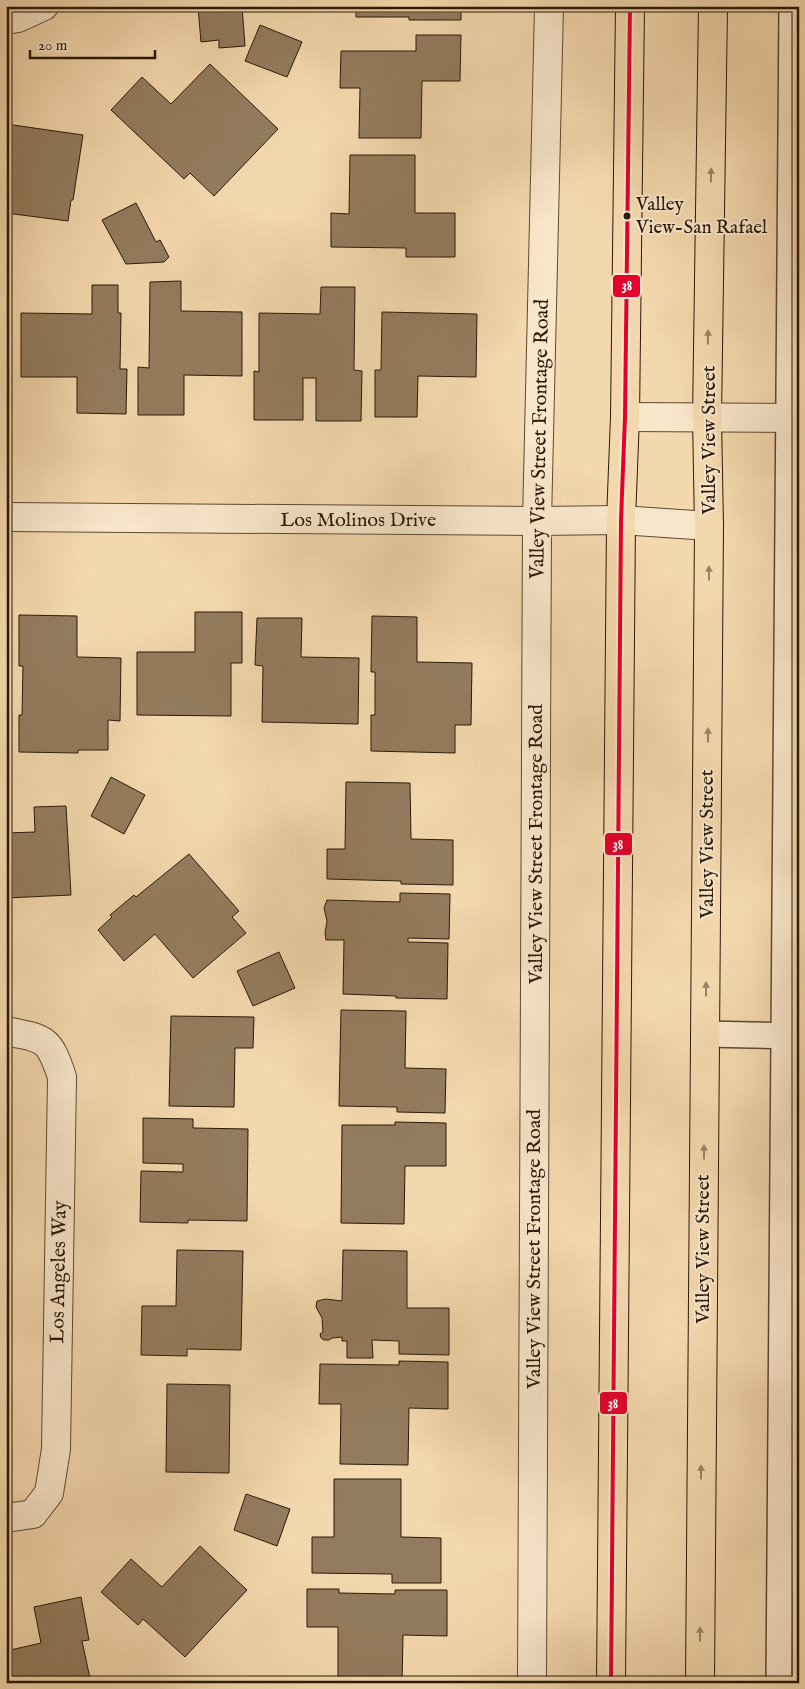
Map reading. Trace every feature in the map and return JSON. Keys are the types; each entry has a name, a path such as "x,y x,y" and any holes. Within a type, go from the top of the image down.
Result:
{"main road":[{"path":"611,1683 621,520 625,418 630,6"},
{"name":"Valley View Street","path":"700,1683 709,526 707,418 713,6"}],"street":[{"path":"6,20 18,18 44,6"},
{"name":"Valley View Street Frontage Road","path":"532,1683 537,521 549,6"},
{"path":"625,418 794,418"},
{"name":"Los Molinos Drive","path":"6,517 621,520 709,526"},
{"name":"Los Angeles Way","path":"6,1031 43,1040 54,1053 62,1077 56,1449 49,1492 33,1514 6,1518"}],"lane":[{"path":"779,1683 789,1526 794,418 792,6"},
{"path":"705,1034 791,1035"}],"building":[{"path":"172,6 242,6 245,46 219,48 219,40 201,42 198,7 172,10"},
{"path":"356,6 461,6 461,20 409,20 409,17 356,17"},
{"path":"260,25 302,42 287,77 245,61"},
{"path":"416,35 461,35 460,81 422,81 421,138 359,138 360,88 340,88 341,51 416,51"},
{"path":"210,64 278,129 214,196 190,173 184,179 111,110 142,77 171,104"},
{"path":"6,124 83,135 68,221 6,213"},
{"path":"350,155 415,155 415,213 455,213 455,257 406,257 406,248 331,247 331,213 349,214"},
{"path":"136,203 156,242 160,240 169,257 164,262 126,264 102,220"},
{"path":"181,281 181,311 242,312 242,376 184,375 184,415 138,415 138,367 149,368 150,282"},
{"path":"92,285 118,285 118,313 121,313 120,369 127,369 126,414 77,413 77,377 21,377 21,313 92,314"},
{"path":"321,287 355,287 354,370 362,371 361,421 316,421 316,378 303,378 303,420 254,420 254,371 259,372 259,313 320,314"},
{"path":"382,312 477,314 476,377 418,376 417,417 375,417 375,370 381,370"},
{"path":"195,612 242,612 242,663 231,663 231,716 137,715 137,652 195,652"},
{"path":"19,615 77,616 77,657 121,658 120,721 108,720 108,750 78,750 78,753 19,752 19,715 22,715 23,666 19,666"},
{"path":"372,616 417,617 417,662 472,663 471,725 455,725 455,753 371,751 371,715 375,715 375,672 371,672"},
{"path":"257,618 302,618 301,657 359,658 358,724 262,722 263,666 255,665"},
{"path":"111,777 145,795 124,834 91,816"},
{"path":"346,782 410,783 411,839 453,840 453,885 401,884 401,881 327,879 327,849 345,849"},
{"path":"66,806 71,895 6,898 6,833 35,832 34,807"},
{"path":"189,854 239,911 232,917 246,933 193,978 155,934 124,961 98,930 112,917 110,915 134,895 136,897"},
{"path":"400,893 450,894 449,939 408,938 408,942 448,943 447,999 343,994 344,940 326,940 327,921 324,908 327,900 400,902"},
{"path":"279,952 295,988 253,1006 237,971"},
{"path":"341,1010 406,1011 405,1068 446,1069 445,1113 397,1112 397,1107 339,1106"},
{"path":"171,1016 254,1017 253,1048 235,1048 234,1107 169,1106"},
{"path":"143,1118 193,1119 193,1128 248,1129 247,1221 188,1220 188,1223 140,1222 141,1171 183,1172 183,1164 143,1163"},
{"path":"395,1122 446,1123 446,1166 405,1166 404,1224 341,1223 342,1125 395,1125"},
{"path":"177,1250 243,1251 241,1350 187,1349 187,1356 141,1355 142,1306 176,1306"},
{"path":"343,1250 407,1251 407,1308 449,1308 449,1355 399,1354 399,1341 372,1340 373,1358 347,1358 347,1341 342,1341 342,1337 329,1340 321,1338 320,1334 323,1332 322,1318 316,1307 317,1301 326,1299 342,1301"},
{"path":"399,1361 448,1362 448,1409 409,1408 408,1465 340,1464 341,1404 319,1404 320,1364 399,1365"},
{"path":"167,1384 230,1385 229,1473 166,1472"},
{"path":"334,1479 401,1479 401,1537 441,1538 441,1583 392,1583 392,1574 312,1573 312,1537 334,1537"},
{"path":"246,1494 290,1509 277,1546 234,1530"},
{"path":"200,1546 247,1590 185,1657 143,1619 138,1625 101,1592 131,1559 162,1587"},
{"path":"307,1589 339,1589 339,1593 395,1594 395,1590 447,1590 447,1636 403,1635 402,1683 338,1683 338,1627 307,1627"},
{"path":"81,1597 89,1640 82,1641 91,1683 6,1683 6,1651 41,1643 34,1607"}],"transit line":[{"name":"38","path":"611,1683 621,520 625,417 630,6"}],"place":[{"name":"Valley View-San Rafael","path":"627,216"}]}
